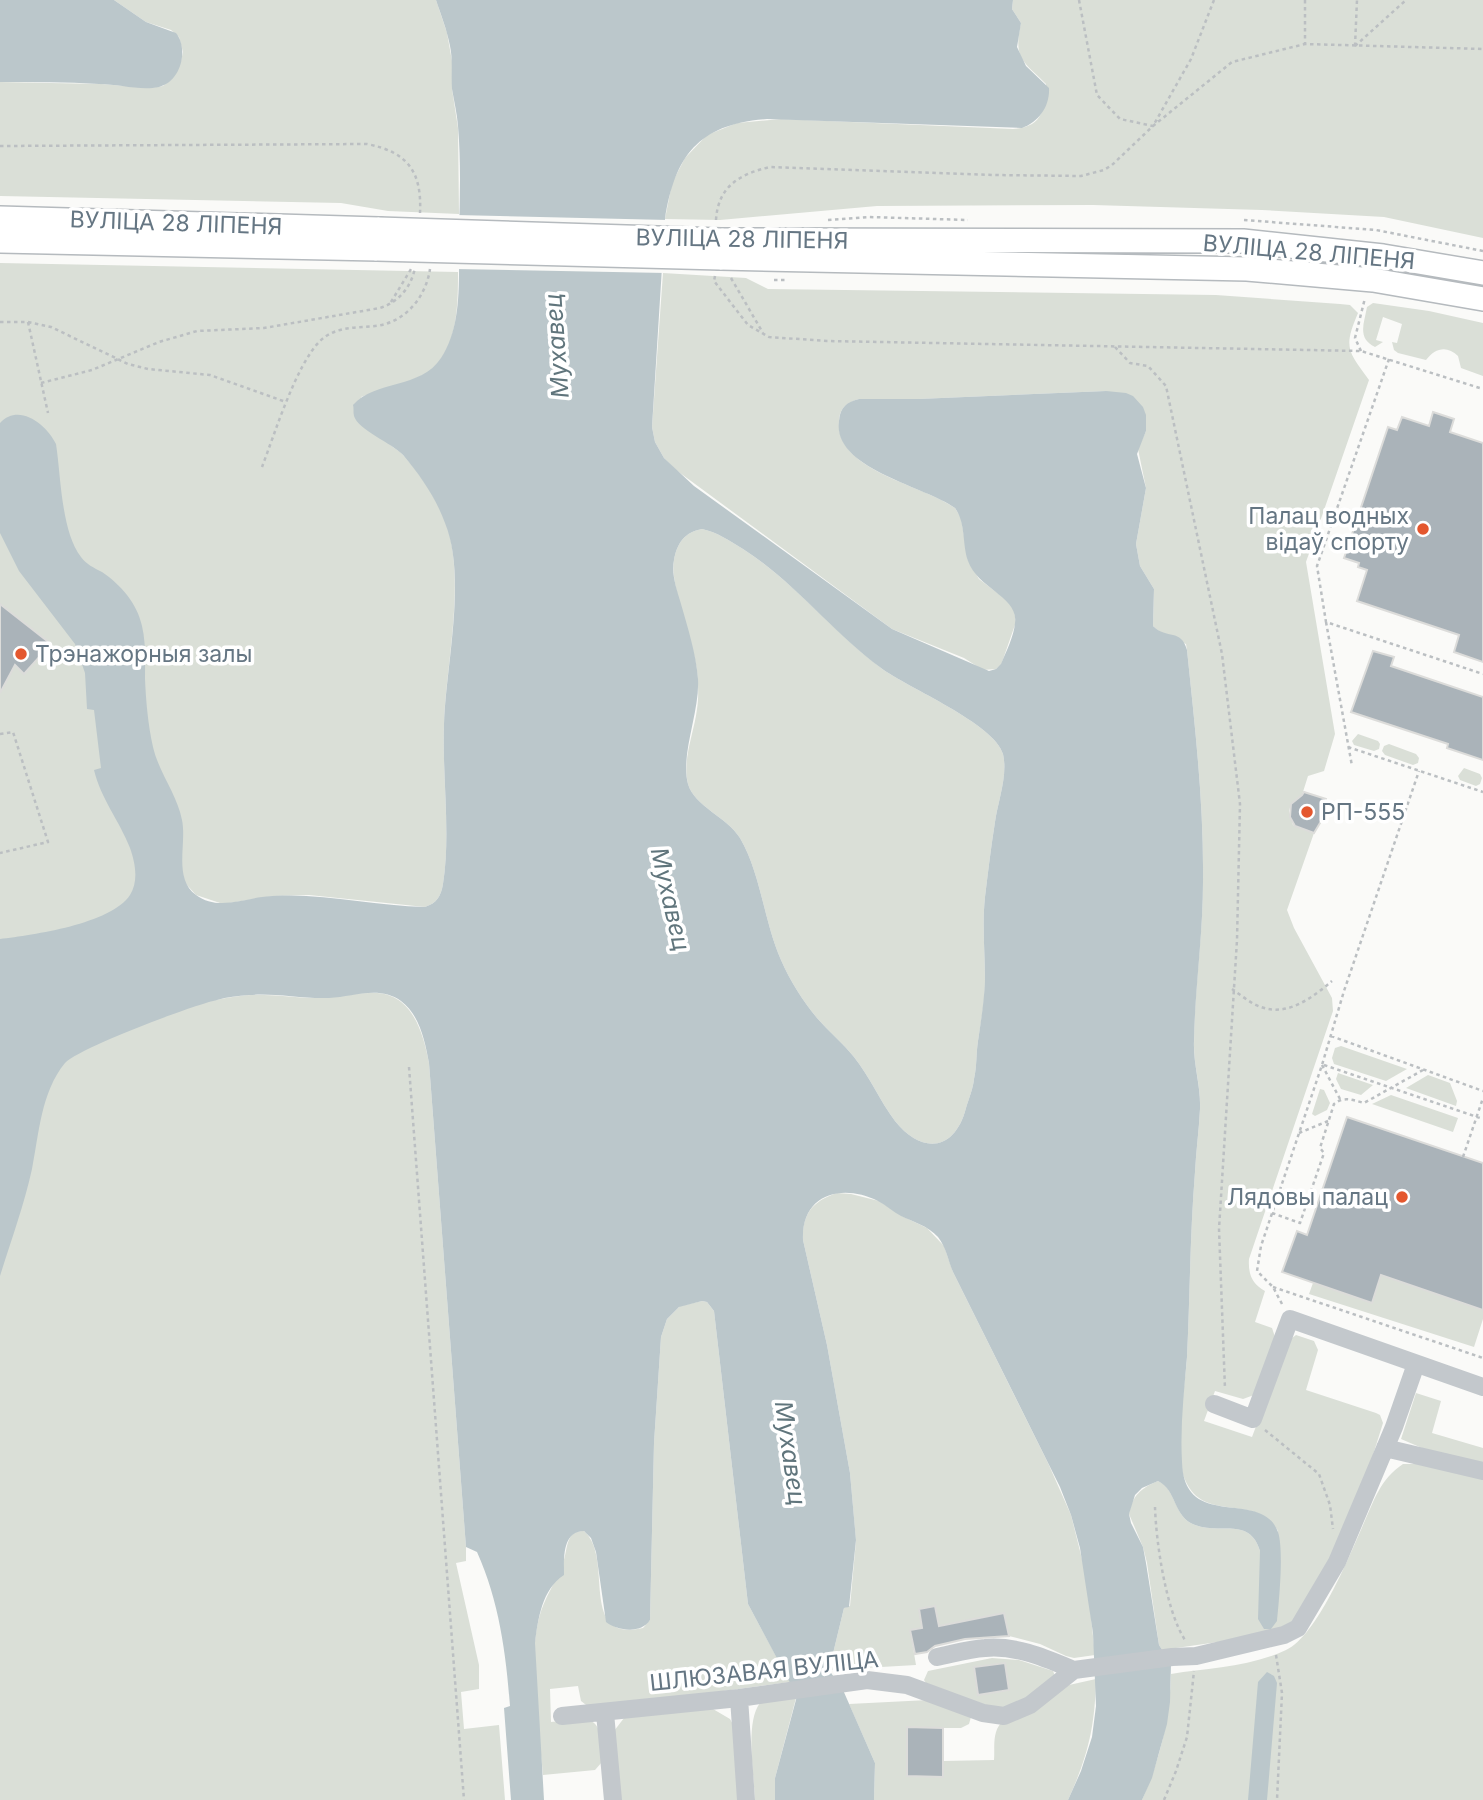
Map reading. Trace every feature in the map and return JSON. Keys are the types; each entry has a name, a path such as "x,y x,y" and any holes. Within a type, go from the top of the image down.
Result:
{"main road":[{"name":"ВУЛІЦА 28 ЛІПЕНЯ","path":"0,218 722,256 1247,269 1373,280 1483,299"},
{"name":"ВУЛІЦА 28 ЛІПЕНЯ","path":"0,241 378,239"},
{"name":"ВУЛІЦА 28 ЛІПЕНЯ","path":"722,256 1243,241 1383,256 1483,273"}],"street":[{"path":"1222,1407 1253,1419 1290,1319 1483,1387"},
{"path":"937,1657 984,1648 1012,1649 1078,1670 1196,1656 1284,1636 1298,1628 1340,1556 1416,1364"},
{"path":"1385,1448 1483,1471"},
{"name":"ШЛЮЗАВАЯ ВУЛІЦА","path":"562,1716 740,1698 867,1680 907,1685 983,1713 1004,1716 1030,1705 1078,1670"},
{"path":"740,1698 746,1800"},
{"path":"605,1713 612,1800"}],"path":[{"path":"1080,0 1097,95 1120,120 1153,126"},
{"path":"1153,126 1191,59 1214,0"},
{"path":"1305,0 1305,44"},
{"path":"1355,46 1357,0"},
{"path":"1355,46 1406,0"},
{"path":"716,215 721,194 746,173 770,167 1081,176 1104,170 1232,62 1305,44 1483,48"},
{"path":"0,146 352,143 381,147 393,151 412,168 420,192 419,216"},
{"path":"722,256 763,334"},
{"path":"41,383 80,374 159,342 197,331 291,324 361,313 390,305 415,261"},
{"path":"261,467 303,366 321,340 343,329 376,326 400,317 421,297 431,264"},
{"path":"778,280 791,280"},
{"path":"714,281 748,325 769,337 827,341 1361,351 1483,389"},
{"path":"1361,351 1355,338 1365,297"},
{"path":"0,322 27,322 63,331 118,360 138,367 210,375 288,402"},
{"path":"27,322 48,413"},
{"path":"1115,347 1130,363 1148,366 1166,386 1222,653 1240,804 1237,940 1219,1229 1225,1389 1222,1407"},
{"path":"1352,766 1317,566 1389,359"},
{"path":"1326,622 1483,674"},
{"path":"0,734 13,732 48,842 0,853"},
{"path":"1348,747 1483,792"},
{"path":"1290,1319 1273,1287 1257,1271 1261,1246 1419,771"},
{"path":"1232,989 1260,1007 1275,1010 1303,1002 1332,981"},
{"path":"1331,1036 1483,1091"},
{"path":"1322,1065 1483,1119"},
{"path":"1322,1065 1340,1099"},
{"path":"409,1068 464,1800"},
{"path":"1272,1213 1300,1223 1324,1153 1320,1147 1334,1104 1340,1099 1364,1103 1423,1070"},
{"path":"1463,1157 1483,1098"},
{"path":"1299,1133 1328,1121"},
{"path":"1273,1287 1483,1358"},
{"path":"1253,1419 1319,1474 1330,1505 1340,1556"},
{"path":"1156,1507 1156,1535 1177,1628 1196,1656 1187,1737 1164,1800"},
{"path":"1272,1638 1282,1693 1277,1800"}],"shaded area":[{"path":"114,0 436,0 447,33 452,61 452,89 458,128 459,214 388,211 341,203 0,196 0,82 150,88 163,86 171,80 183,52 179,37 171,30 146,22"},
{"path":"1013,0 1483,0 1483,238 1384,217 1093,205 877,206 720,220 665,219 672,183 685,158 707,135 737,123 781,119 1013,129 1031,125 1043,109 1046,84 1026,64 1019,52 1021,23 1012,9"},
{"path":"0,263 458,272 455,324 441,360 416,379 361,397 383,437 421,476 442,514 452,545 455,596 445,701 446,845 440,895 425,907 309,895 273,896 223,904 196,895 186,884 216,1000 252,995 314,998 374,993 398,1000 414,1016 419,1027 429,1063 466,1547 466,1561 456,1563 479,1665 479,1689 461,1692 464,1729 499,1725 505,1800 0,1800"},
{"path":"663,273 746,278 768,289 1216,295 1350,305 1358,313 1350,334 1350,349 1369,380 1306,562 1335,734 1324,771 1308,776 1302,795 1291,804 1289,811 1293,825 1314,833 1287,910 1332,998 1333,1011 1249,1259 1252,1278 1265,1291 1255,1322 1272,1328 1275,1337 1254,1395 1243,1399 1215,1391 1204,1421 1252,1437 1288,1341 1296,1335 1314,1341 1318,1350 1306,1390 1376,1413 1380,1415 1383,1423 1368,1471 1334,1552 1294,1621 1267,1635 1162,1650 1159,1645 1147,1563 1129,1514 1138,1493 1158,1481 1169,1490 1188,1521 1204,1528 1241,1530 1249,1534 1260,1551 1264,1629 1271,1629 1278,1531 1269,1520 1257,1513 1205,1502 1186,1482 1180,1456 1200,1109 1194,1046 1203,903 1203,853 1196,737 1186,644 1162,634 1153,626 1154,589 1140,566 1136,544 1146,488 1138,449 1146,431 1106,391 859,399 842,409 839,421 842,438 851,452 884,475 955,508 961,518 968,560 979,579 1008,601 1014,610 1016,622 1001,665 996,669 983,670 964,658 892,629 676,470 664,458 655,442 652,427"},
{"path":"1373,303 1429,311 1483,323 1483,376 1461,368 1458,356 1450,350 1441,349 1426,360 1398,353 1392,342 1397,343 1402,324 1383,317 1376,340 1383,342 1375,347 1366,339 1363,325 1367,307"},
{"path":"702,529 723,537 762,562 797,591 863,654 881,668 968,719 997,743 1003,754 1003,779 985,897 985,989 975,1074 961,1122 946,1140 926,1143 905,1132 854,1057 807,1005 781,960 753,867 740,838 691,792 686,766 698,704 698,680 673,570 677,548 683,539"},
{"path":"1358,734 1378,741 1379,749 1374,751 1354,745 1352,741"},
{"path":"1389,744 1416,754 1418,763 1413,765 1385,755 1382,751 1384,746"},
{"path":"1464,768 1480,774 1480,784 1476,786 1460,780 1458,776"},
{"path":"1341,1046 1407,1069 1386,1081 1334,1064 1332,1058 1335,1048"},
{"path":"1338,1073 1373,1085 1361,1095 1341,1089 1336,1079"},
{"path":"1428,1075 1450,1083 1457,1101 1456,1106 1406,1088"},
{"path":"1320,1089 1324,1090 1330,1103 1327,1110 1315,1116 1312,1114"},
{"path":"1391,1095 1458,1118 1453,1132 1372,1104"},
{"path":"837,1193 879,1201 927,1228 944,1246 953,1272 1071,1515 1087,1579 1095,1655 1074,1658 1040,1644 1009,1636 1004,1613 939,1626 935,1606 919,1609 922,1628 910,1630 916,1665 829,1670 844,1608 850,1606 856,1541 850,1473 803,1231 810,1210 821,1200"},
{"path":"1381,1275 1483,1310 1483,1319 1474,1347 1309,1294 1313,1283 1371,1302"},
{"path":"707,1302 714,1311 748,1604 790,1682 597,1708 590,1708 581,1701 578,1686 550,1689 551,1722 593,1722 600,1735 602,1762 595,1770 543,1775 534,1676 536,1637 541,1611 563,1563 570,1537 584,1531 593,1544 600,1595 610,1623 623,1629 643,1628 650,1620 654,1443 661,1337 667,1319 680,1306"},
{"path":"1416,1393 1441,1401 1432,1433 1483,1448 1483,1464 1422,1448 1401,1439"},
{"path":"1403,1464 1420,1464 1483,1479 1483,1800 1142,1800 1163,1738 1169,1707 1171,1674 1258,1660 1273,1656 1298,1642 1331,1594 1378,1491 1389,1476"},
{"path":"992,1658 1019,1660 1053,1671 1055,1676 1030,1699 999,1711 924,1680 928,1671"},
{"path":"1096,1679 1089,1741 1068,1800 874,1800 875,1763 849,1704 928,1700 971,1717 969,1724 961,1728 907,1728 907,1775 943,1761 994,1760 995,1736 1001,1723 1069,1685"},
{"path":"796,1698 775,1778 775,1800 755,1800 752,1735 755,1712 760,1703"},
{"path":"713,1709 730,1719 735,1728 742,1800 617,1800 614,1731 624,1718"}],"water":[{"path":"0,0 114,0 146,22 176,33 182,47 181,64 167,84 152,88 106,84 0,82"},
{"name":"Мухавец","path":"436,0 1013,0 1012,9 1021,23 1017,47 1026,66 1049,88 1048,101 1042,112 1034,122 1022,128 767,119 724,128 707,136 694,147 676,177 665,219 652,427 655,442 664,458 694,486 892,629 989,671 1001,664 1011,639 1015,614 1011,606 973,571 966,554 961,520 955,508 883,474 850,452 841,438 839,421 843,409 859,399 1106,391 1133,396 1146,415 1146,431 1137,454 1146,488 1136,544 1140,566 1154,589 1153,626 1163,633 1177,636 1187,650 1203,853 1203,902 1194,1041 1200,1109 1192,1218 1182,1462 1186,1484 1196,1497 1209,1503 1257,1512 1269,1519 1278,1532 1281,1563 1277,1621 1271,1629 1264,1629 1258,1619 1260,1551 1255,1540 1241,1530 1204,1528 1188,1521 1169,1491 1158,1481 1142,1488 1135,1495 1129,1514 1143,1547 1159,1645 1171,1664 1167,1724 1152,1778 1142,1800 1068,1800 1092,1737 1096,1706 1093,1633 1080,1548 1071,1515 1060,1487 953,1272 941,1241 930,1230 878,1201 851,1193 826,1196 809,1212 804,1224 803,1240 827,1345 850,1473 856,1540 849,1607 844,1608 829,1670 843,1690 875,1763 874,1800 775,1800 775,1778 797,1696 748,1604 714,1311 707,1302 702,1301 679,1307 667,1319 661,1337 654,1443 650,1620 641,1627 629,1630 606,1622 596,1552 591,1538 584,1531 572,1536 566,1547 564,1575 546,1596 535,1643 544,1800 511,1800 504,1708 510,1706 500,1628 485,1571 477,1552 466,1547 429,1063 417,1021 407,1007 393,996 366,993 329,998 259,995 229,997 162,1018 91,1048 65,1063 46,1100 29,1182 0,1276 0,939 32,935 106,914 120,905 133,890 135,865 130,848 94,770 101,768 94,710 87,709 85,673 75,644 19,571 0,533 0,423 7,417 24,415 39,423 52,437 56,444 63,503 74,546 85,562 122,589 140,618 151,738 159,766 182,820 183,870 189,888 204,900 220,903 262,897 303,896 425,907 435,901 441,892 446,845 444,724 455,595 451,545 441,514 421,479 398,450 357,421 353,405 373,391 410,380 432,368 448,344 457,313 459,139 452,89 451,51","holes":["702,529 728,540 762,562 863,654 881,668 968,719 997,743 1003,754 1003,779 985,897 985,981 975,1074 961,1122 946,1140 926,1143 905,1132 854,1057 807,1005 781,960 753,867 740,838 691,792 686,760 698,679 673,565 677,548 683,539"]},
{"path":"1267,1672 1274,1676 1277,1683 1267,1800 1248,1800 1258,1682"}],"pier":[{"path":"456,215 668,220 666,273 455,269"}],"building":[{"name":"Палац водных відаў спорту","path":"1433,412 1454,419 1450,432 1483,443 1483,662 1454,652 1459,635 1357,601 1367,570 1358,567 1359,563 1344,558 1388,427 1397,430 1402,417 1429,426"},
{"name":"Трэнажорныя залы","path":"0,604 51,644 24,674 15,665 0,693"},
{"path":"1373,651 1394,657 1391,666 1483,697 1483,760 1447,748 1448,744 1351,712"},
{"name":"РП-555","path":"1304,792 1326,799 1323,818 1314,833 1295,826 1290,817 1291,804"},
{"name":"Лядовы палац","path":"1347,1117 1483,1163 1483,1310 1381,1275 1372,1303 1282,1272 1297,1231 1307,1235"},
{"path":"935,1606 939,1626 1004,1613 1009,1636 965,1639 915,1654 910,1630 922,1628 919,1609"},
{"path":"1005,1663 1009,1690 978,1695 974,1667"},
{"path":"907,1727 943,1728 943,1777 907,1776"}],"place":[{"name":"Палац водных відаў спорту","path":"1423,529"},
{"name":"Трэнажорныя залы","path":"21,654"},
{"name":"РП-555","path":"1307,812"},
{"name":"Лядовы палац","path":"1402,1197"}]}
